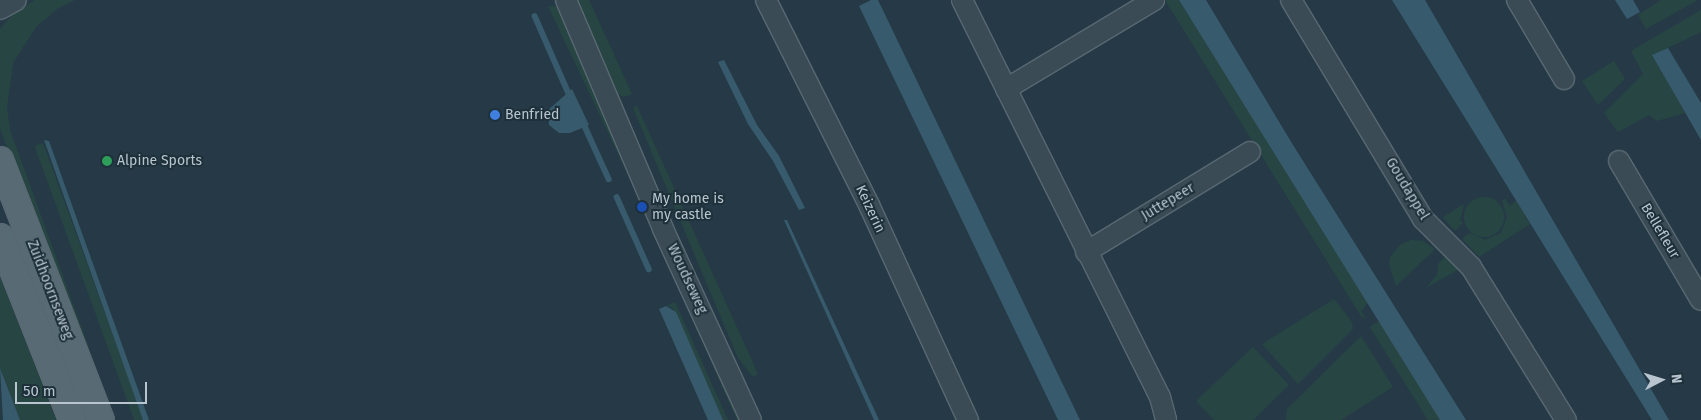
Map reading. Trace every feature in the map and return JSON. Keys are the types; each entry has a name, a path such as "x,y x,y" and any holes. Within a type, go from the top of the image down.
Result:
{"main road":[{"name":"Zuidhoornseweg","path":"0,160 101,420"},
{"name":"Zuidhoornseweg","path":"0,237 72,420"}],"street":[{"path":"0,9 16,0"},
{"name":"Woudseweg","path":"566,0 656,211 751,420"},
{"name":"Keizerin","path":"766,0 869,205 968,420"},
{"path":"962,0 1086,252 1160,397 1166,420"},
{"path":"1006,89 1154,0"},
{"name":"Goudappel","path":"1290,0 1423,219 1471,267 1566,420"},
{"path":"1517,0 1564,79"},
{"name":"Juttepeer","path":"1086,252 1250,152"},
{"name":"Bellefleur","path":"1619,161 1701,300"}],"green space":[{"path":"35,0 75,0 57,9 36,27 13,63 7,107 10,130 115,420 106,420 0,128 0,29 12,15"},
{"path":"577,0 589,0 632,94 624,97 617,94"},
{"path":"1165,0 1179,0 1368,303 1361,311 1366,319 1361,316"},
{"path":"1661,0 1698,0 1646,29 1638,15"},
{"path":"548,6 558,7 625,154 624,166"},
{"path":"1701,10 1701,32 1653,55 1685,113 1657,121 1649,115 1618,132 1604,113 1643,74 1631,51"},
{"path":"1614,61 1625,79 1598,105 1582,81"},
{"path":"637,106 758,374 753,377 738,358 633,108"},
{"path":"43,143 144,419 134,420 35,146"},
{"path":"1488,197 1495,200 1501,206 1504,217 1503,225 1495,234 1488,237 1480,237 1473,234 1465,225 1464,213 1467,206 1476,198"},
{"path":"1505,198 1510,206 1516,200 1530,224 1479,257 1462,239 1469,233 1485,240 1501,233 1507,217 1502,201"},
{"path":"639,200 645,210 740,420 737,420"},
{"path":"1464,204 1460,220 1463,223 1455,231 1443,217"},
{"path":"1411,240 1423,241 1435,249 1396,286 1389,264 1390,257 1400,245"},
{"path":"1446,256 1459,269 1426,288 1437,275 1438,264"},
{"path":"0,276 56,420 20,420 0,368"},
{"path":"1334,299 1352,322 1353,329 1298,384 1262,344"},
{"path":"675,302 728,420 723,420 673,308 666,306"},
{"path":"1379,321 1440,419 1428,420 1370,327"},
{"path":"1361,336 1393,387 1341,420 1286,420 1287,409"},
{"path":"1253,347 1289,385 1253,420 1214,420 1196,401"}],"water":[{"path":"871,0 878,0 1080,420 1058,420 859,6"},
{"path":"1179,0 1206,0 1293,145 1466,420 1440,420"},
{"path":"1392,0 1425,0 1669,420 1652,420"},
{"path":"1615,0 1633,0 1640,12 1627,19"},
{"path":"1668,48 1701,103 1701,140 1652,55"},
{"path":"724,60 757,125 779,156 805,208 799,210 773,161 748,124 718,62"},
{"path":"572,89 589,125 570,133 559,133 549,125 548,110"},
{"path":"44,140 49,141 149,420 143,420"},
{"path":"784,220 787,220 879,420 874,420"},
{"path":"666,306 676,312 723,420 708,420 659,309"},
{"path":"0,368 20,420 3,420"}],"waterway":[{"path":"535,16 570,96"},
{"path":"582,120 609,179"},
{"path":"617,197 649,269"}],"place":[{"name":"Benfried","path":"495,115"},
{"name":"Alpine Sports","path":"107,161"},
{"name":"My home is my castle","path":"642,207"}]}
